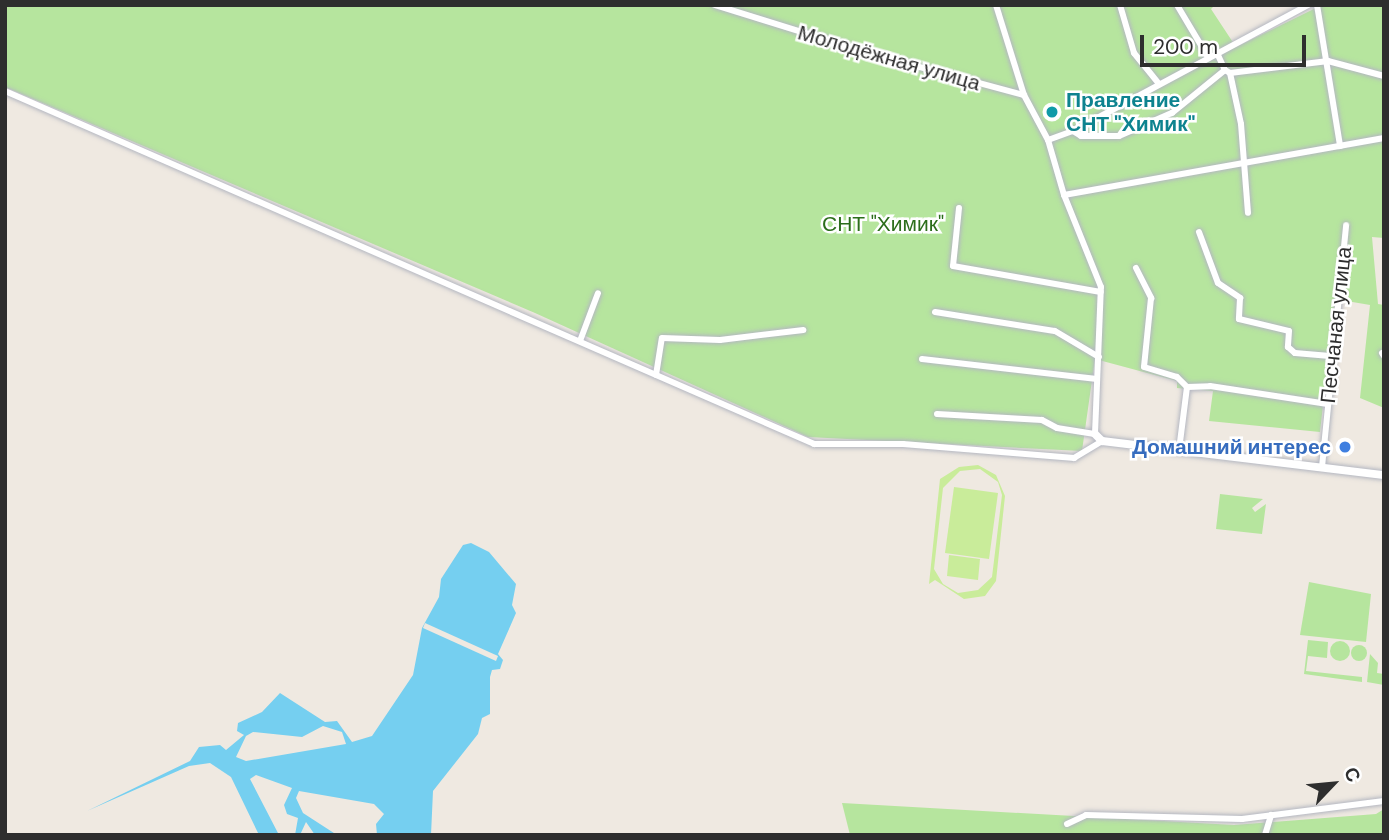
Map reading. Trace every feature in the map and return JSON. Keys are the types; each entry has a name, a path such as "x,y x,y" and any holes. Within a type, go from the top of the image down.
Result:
{"street":[{"name":"Молодёжная улица","path":"715,5 882,57 1024,95"},
{"path":"996,5 1024,95 1048,140 1064,195 1101,292 1095,434"},
{"path":"1120,5 1134,53 1159,83"},
{"path":"1177,5 1209,57"},
{"path":"1048,140 1073,131 1308,5"},
{"path":"1317,5 1340,146"},
{"path":"1217,53 1227,71 1248,213"},
{"path":"1073,131 1081,136 1119,136 1172,113 1227,71 1328,61 1384,76"},
{"path":"5,91 814,444 903,444 1074,458 1102,441 1384,475"},
{"path":"1064,195 1165,181 1242,163 1384,138"},
{"path":"959,208 953,265 1101,292"},
{"name":"Песчаная улица","path":"1322,467 1346,225"},
{"path":"1199,232 1218,283 1240,298 1239,319 1289,331 1288,347 1295,352 1333,356"},
{"path":"1136,268 1151,298 1144,367 1177,377 1187,387 1210,386 1328,404"},
{"path":"580,341 598,293"},
{"path":"935,312 1055,331 1099,357"},
{"path":"656,375 663,338 720,340 803,330"},
{"path":"922,359 1097,379"},
{"path":"1179,450 1187,387"},
{"path":"937,414 1041,420 1057,428 1095,434 1102,441"},
{"path":"1068,824 1086,815 1231,820 1384,801"},
{"path":"1265,835 1271,815"}],"green space":[{"name":"СНТ \"Химик\"","path":"5,5 1215,5 1211,9 1236,47 1322,5 1384,5 1384,238 1372,237 1378,304 1384,305 1384,408 1360,398 1370,305 1335,299 1320,432 1209,421 1213,391 1177,388 1177,381 1095,359 1082,451 808,437 535,313 5,87"},
{"path":"978,465 996,475 1005,496 996,581 985,596 964,599 935,580 929,584 940,479 959,467","holes":["980,469 998,482 1002,495 992,577 978,590 958,593 943,584 934,569 943,488 960,471"]},
{"path":"954,487 998,493 989,559 945,553"},
{"path":"1220,494 1263,499 1252,508 1255,512 1266,504 1262,534 1216,529"},
{"path":"949,555 980,559 978,580 947,576"},
{"path":"1309,582 1371,594 1366,642 1300,635"},
{"path":"1308,640 1328,642 1327,658 1308,656 1306,671 1362,677 1362,682 1304,674"},
{"path":"1340,641 1347,644 1350,651 1347,658 1340,661 1333,658 1330,651 1333,644"},
{"path":"1356,645 1362,645 1367,653 1365,659 1356,661 1351,656 1351,650"},
{"path":"1370,654 1378,663 1377,673 1384,674 1384,685 1367,682"},
{"path":"842,803 1234,825 1376,814 1384,809 1384,835 850,835"}],"water":[{"path":"471,543 489,552 516,584 512,605 516,613 498,654 503,660 500,669 492,670 490,677 490,714 482,718 478,734 433,791 431,835 377,835 376,824 384,814 374,804 299,791 296,798 303,813 337,835 315,835 306,822 300,835 295,835 298,818 287,814 284,805 292,788 256,775 250,779 279,835 259,835 231,777 210,763 189,766 87,811 190,761 199,747 220,745 226,750 244,735 237,731 238,723 262,712 280,693 325,722 337,721 352,742 372,736 413,675 422,628 439,597 441,579 463,545","holes":["323,726 342,732 346,744 246,761 236,757 246,736 253,732 302,737"]}],"pier":[{"path":"425,623 498,656 496,661 423,628"}],"place":[{"name":"Правление СНТ \"Химик\"","path":"1052,112"},
{"name":"Домашний интерес","path":"1345,447"}]}
